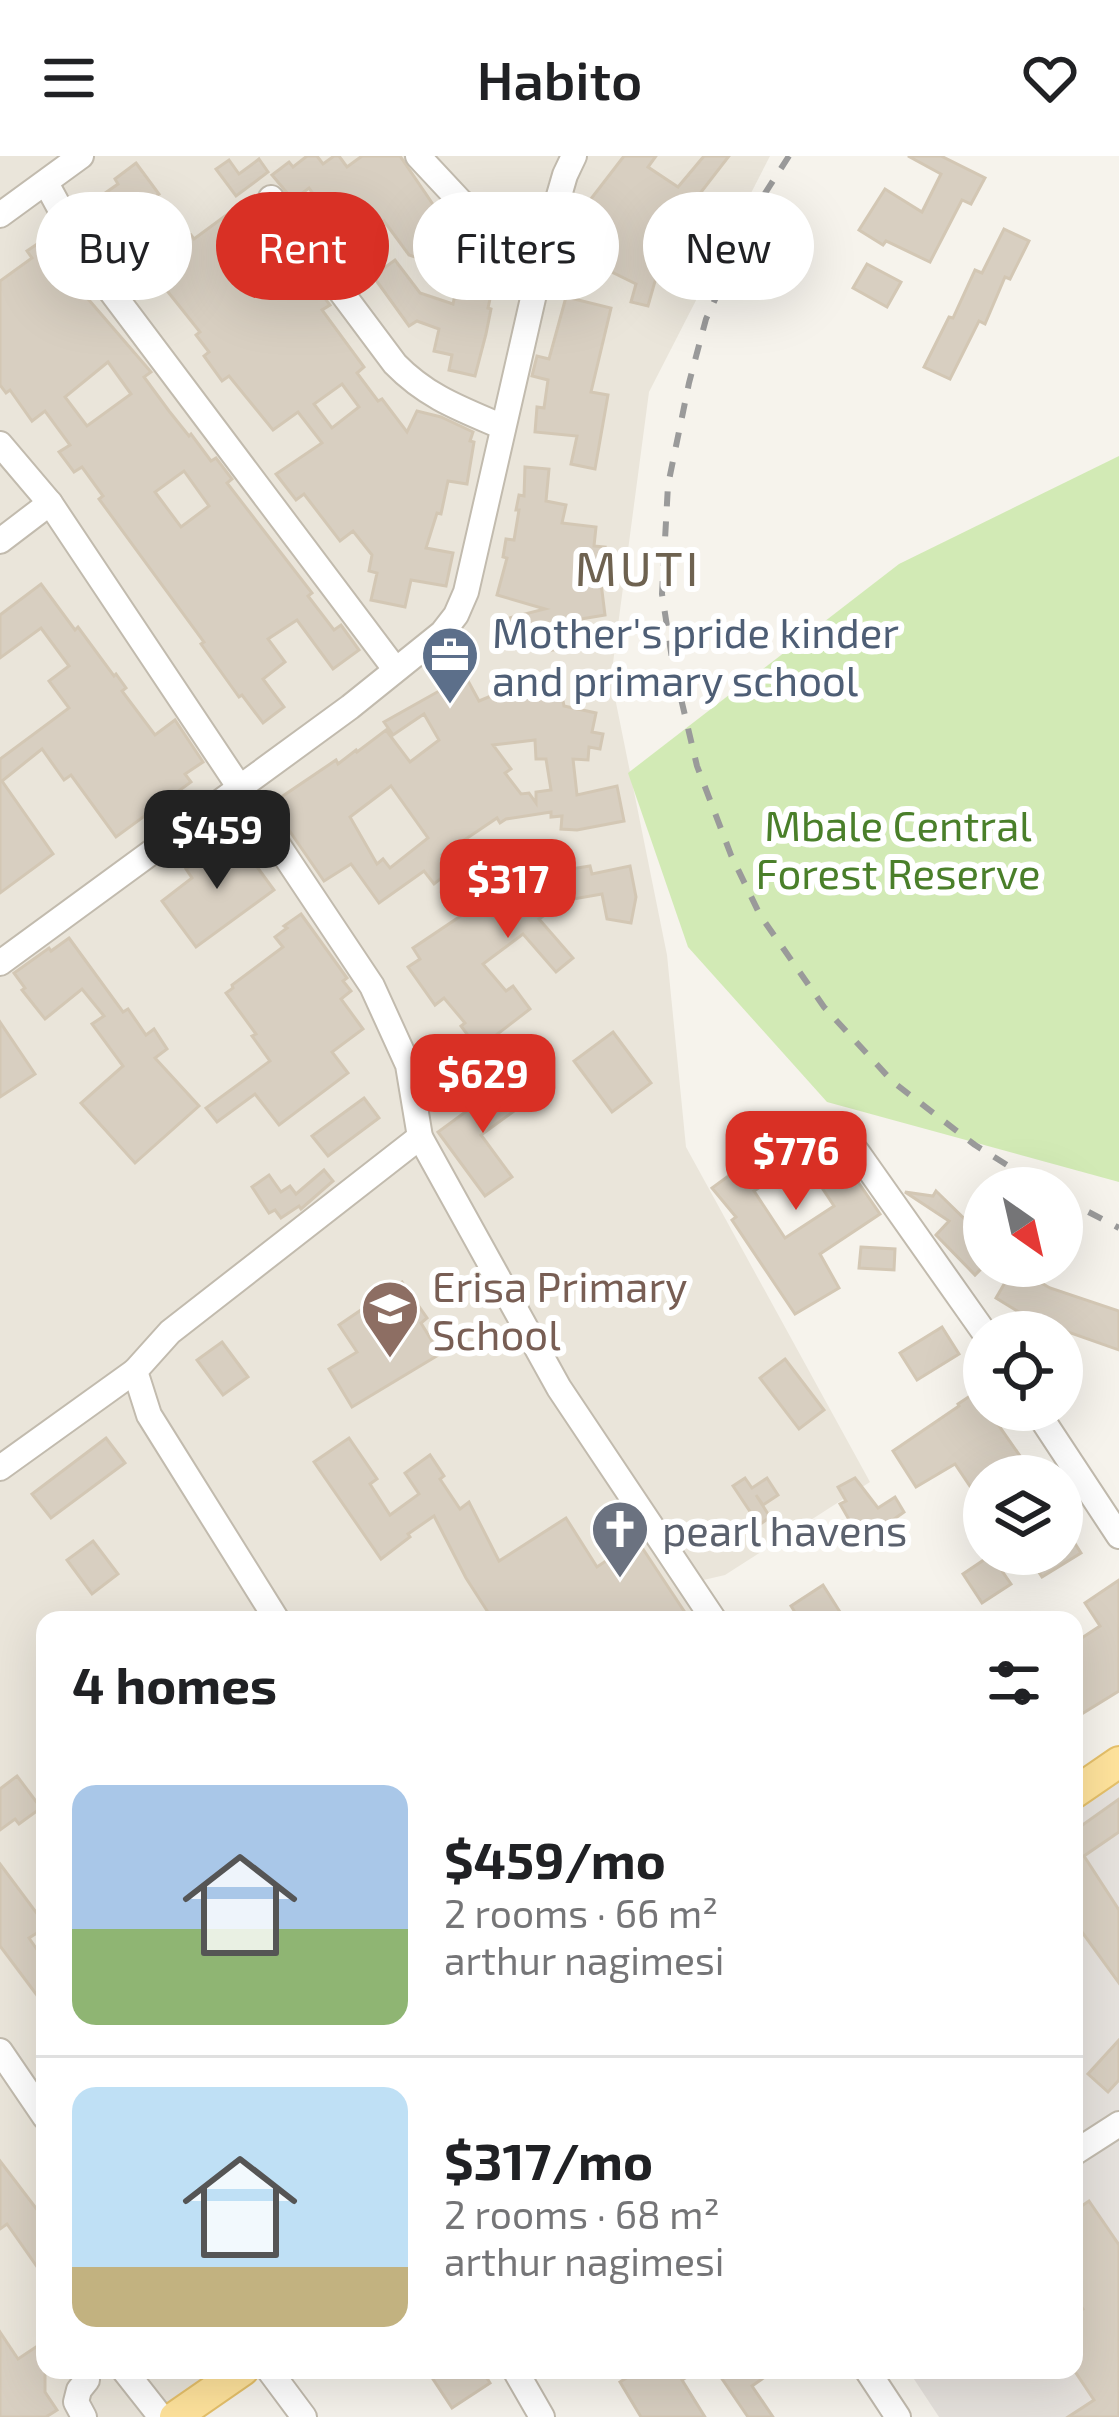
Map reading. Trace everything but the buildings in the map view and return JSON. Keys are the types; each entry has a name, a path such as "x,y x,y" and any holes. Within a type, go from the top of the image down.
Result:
{"main road":[{"path":"1083,1787 1119,1762"},
{"path":"175,2417 223,2379"}],"street":[{"path":"0,215 81,156"},
{"path":"418,156 452,192"},
{"path":"560,192 574,156"},
{"path":"46,183 89,262 395,669"},
{"path":"347,300 412,382 502,428"},
{"path":"0,963 242,788 442,633 466,592 532,300"},
{"path":"0,445 50,503 372,986 408,1065 420,1137 559,1388 708,1611"},
{"path":"0,541 50,503"},
{"path":"0,1468 135,1371 170,1332 420,1137"},
{"path":"857,1152 969,1311"},
{"path":"135,1371 149,1415 271,1611"},
{"path":"1050,1431 1119,1536"},
{"path":"0,2051 36,2104"},
{"path":"1083,2147 1119,2125"},
{"path":"131,2379 161,2417"},
{"path":"276,2379 304,2417"},
{"path":"519,2379 542,2417"},
{"path":"873,2379 898,2417"},
{"path":"84,2417 76,2402 87,2380"}],"shaded area":[{"path":"0,156 770,156 752,192 643,192 643,300 696,300 649,392 611,678 667,955 686,1147 870,1482 725,1575 682,1585 699,1611 36,1611 36,2379 236,2379 180,2417 0,2417"},
{"path":"1119,1771 1119,2417 939,2417 914,2379 1083,2379 1083,1796"}],"green space":[{"name":"Mbale Central Forest Reserve","path":"1119,456 1119,1182 1083,1172 1083,1167 1064,1167 827,1102 688,947 628,773 899,564"}],"railway":[{"path":"789,156 762,198 706,319 689,383 668,485 662,594 673,665 697,766 760,915 824,1007 893,1082 1010,1167"},
{"path":"1083,1209 1119,1228"}],"place":[{"name":"Mother's pride kinder and primary school","path":"450,706"},
{"name":"Erisa Primary School","path":"390,1360"},
{"name":"pearl havens","path":"620,1580"}],"district":[{"name":"MUTI","path":"638,567"}]}
